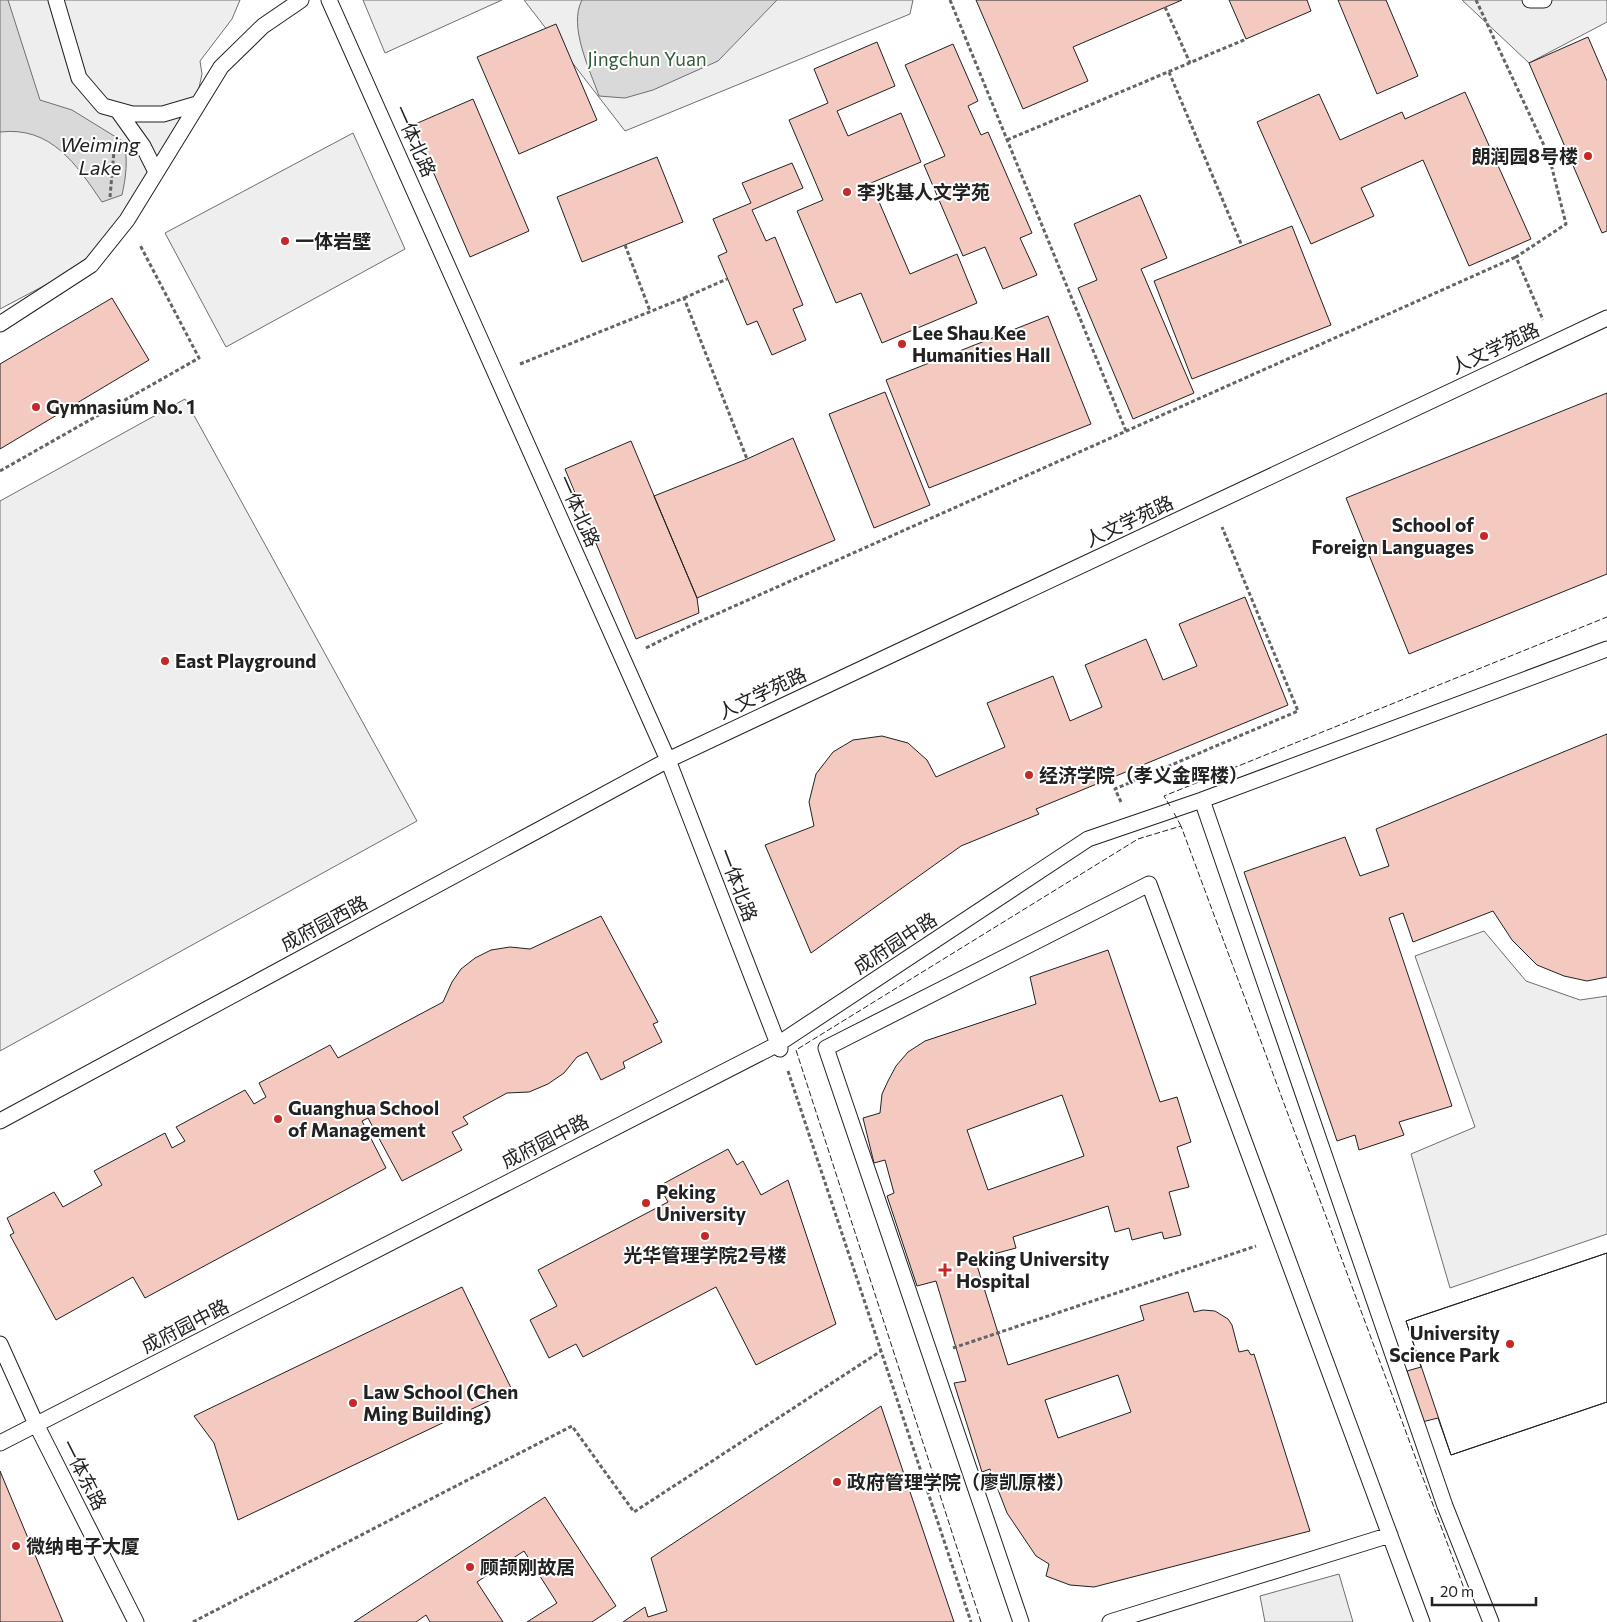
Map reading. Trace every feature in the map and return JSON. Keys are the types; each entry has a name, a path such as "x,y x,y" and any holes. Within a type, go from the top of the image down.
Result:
{"lane":[{"path":"56,0 79,78 103,106 132,114 162,114 198,104"},
{"path":"0,324 91,265 127,220 221,67 263,26 301,0"},
{"name":"一体北路","path":"330,0 668,760 779,1047"},
{"path":"1530,0 1544,0"},
{"path":"118,111 143,146 156,172"},
{"name":"人文学苑路","path":"668,760 1607,318"},
{"name":"成府园中路","path":"0,1443 779,1047 1088,839 1202,800 1607,649"},
{"name":"成府园西路","path":"0,1121 668,760"},
{"path":"1202,800 1445,1506 1491,1622"},
{"path":"1021,1622 826,1048 1149,884 1422,1622"},
{"name":"一体东路","path":"0,1344 36,1424 136,1622"},
{"path":"1110,1622 1390,1535"}],"path":[{"path":"950,0 1126,431"},
{"path":"623,659 701,621 1516,257 1566,224 1549,156 1476,0"},
{"path":"1165,7 1190,63"},
{"path":"1007,140 1246,39"},
{"path":"1169,72 1242,246"},
{"path":"110,203 114,150"},
{"path":"0,471 199,358 127,220"},
{"path":"625,245 650,311"},
{"path":"1516,257 1554,343"},
{"path":"496,373 728,279"},
{"path":"684,298 747,459"},
{"path":"1130,824 1115,789 1298,711 1212,504"},
{"path":"779,1047 802,1109 971,1622"},
{"path":"956,1347 1280,1238"},
{"path":"193,1622 572,1426 634,1512 881,1351"}],"green space":[{"path":"0,0 240,0 232,19 200,61 202,74 198,92 117,225 97,249 70,272 0,309"},
{"path":"363,0 502,0 385,53"},
{"name":"Jingchun Yuan","path":"524,0 913,0 910,14 625,131"},
{"path":"1462,0 1607,0 1607,22 1529,63"},
{"name":"一体岩壁","path":"353,133 405,249 226,347 165,233"},
{"name":"East Playground","path":"185,399 417,821 0,1051 0,501"},
{"path":"1484,931 1526,981 1580,1000 1607,996 1607,1234 1450,1288 1411,1154 1475,1127 1415,956"}],"shaded area":[{"path":"1339,1574 1353,1622 1265,1622 1260,1596"}],"water":[{"name":"Weiming Lake","path":"0,0 8,0 40,100 72,110 124,142 126,168 122,195 102,202 72,162 48,141 34,135 18,132 0,132"},
{"path":"582,0 777,0 718,61 653,90 625,98 599,96 579,35 577,22"}],"building":[{"path":"976,0 1182,0 1073,47 1088,81 1023,109"},
{"path":"1229,0 1307,0 1311,11 1246,39"},
{"path":"1338,0 1386,0 1418,76 1377,94"},
{"path":"556,24 597,120 519,154 477,57"},
{"name":"朗润园8号楼","path":"1588,37 1607,81 1607,231 1602,233 1529,63"},
{"name":"李兆基人文学苑","path":"877,42 895,86 837,111 848,136 901,113 921,162 871,183 910,274 957,254 977,303 882,343 861,293 836,303 797,211 823,200 789,120 828,103 814,69"},
{"name":"李兆基人文学苑","path":"953,44 978,101 968,106 981,135 988,132 1032,233 1020,238 1037,275 1003,289 985,247 963,256 924,165 945,156 905,65"},
{"path":"1465,92 1531,239 1469,266 1423,160 1361,188 1374,216 1311,244 1257,122 1319,94 1340,140 1402,112 1405,119"},
{"path":"473,99 529,231 470,257 413,125"},
{"path":"657,157 683,222 582,262 557,197"},
{"name":"李兆基人文学苑","path":"792,163 803,188 752,210 766,241 775,237 803,305 793,309 806,340 772,355 757,321 747,325 718,256 727,252 713,219 751,203 742,183"},
{"path":"1140,195 1167,258 1141,269 1194,393 1133,419 1078,288 1097,280 1074,224"},
{"path":"1292,226 1331,325 1192,379 1154,281"},
{"name":"Gymnasium No. 1","path":"112,298 149,360 0,449 0,364"},
{"path":"1048,316 1091,424 929,488 886,380"},
{"path":"885,392 930,505 874,528 829,414"},
{"name":"School of Foreign Languages","path":"1607,393 1607,574 1409,654 1346,498"},
{"path":"793,438 835,540 697,598 654,496 747,459"},
{"path":"631,441 697,598 699,613 636,639 565,469"},
{"name":"经济学院（孝义金晖楼）","path":"1245,597 1288,705 1036,809 1039,814 961,846 811,953 765,845 814,826 809,802 816,774 833,752 853,740 882,736 908,743 927,760 936,777 1005,747 987,703 1053,676 1070,721 1102,707 1085,665 1146,639 1163,680 1197,666 1179,624"},
{"path":"1607,734 1607,977 1587,981 1564,976 1537,965 1512,940 1493,911 1413,942 1403,913 1389,918 1452,1106 1399,1122 1404,1135 1359,1150 1355,1135 1337,1141 1244,872 1345,837 1360,876 1389,866 1376,829"},
{"name":"Guanghua School of Management","path":"601,916 658,1022 653,1024 662,1042 623,1062 625,1068 601,1080 587,1052 577,1057 564,1073 548,1084 529,1092 507,1093 463,1117 468,1124 452,1132 462,1150 402,1181 368,1118 362,1121 386,1168 145,1298 133,1277 56,1320 10,1235 14,1233 7,1218 54,1192 63,1207 102,1185 94,1171 165,1133 172,1148 185,1141 176,1127 245,1090 254,1104 266,1097 259,1083 330,1045 338,1058 443,1002 452,982 461,969 475,958 491,950 510,947 530,949"},
{"name":"Peking University Hospital","path":"1108,950 1160,1102 1177,1097 1191,1142 1177,1147 1189,1187 1169,1192 1181,1235 1164,1239 1162,1232 1132,1240 1129,1228 1115,1232 1108,1206 1013,1237 1016,1248 975,1259 1008,1365 1144,1320 1140,1306 1188,1292 1194,1312 1203,1310 1215,1311 1228,1319 1232,1325 1239,1352 1248,1350 1251,1355 1254,1354 1310,1531 1094,1587 1070,1585 1046,1576 1049,1564 1036,1556 1007,1513 990,1469 982,1472 954,1383 966,1381 936,1281 917,1286 887,1196 894,1193 885,1160 874,1163 863,1118 880,1113 882,1094 896,1066 908,1052 925,1041 1036,1004 1030,977","holes":["1062,1095 1084,1156 988,1190 967,1130","1118,1375 1131,1412 1058,1438 1045,1400"]},
{"name":"光华管理学院2号楼","path":"728,1149 737,1165 743,1161 761,1195 788,1180 836,1324 756,1365 716,1287 583,1357 576,1344 549,1358 530,1320 557,1306 538,1270 668,1202 659,1186"},
{"name":"University Science Park","path":"1607,1253 1607,1402 1451,1455 1438,1418 1422,1422 1407,1371 1421,1367 1406,1321"},
{"name":"University Science Park","path":"1607,1253 1607,1402 1451,1455 1406,1321"},
{"name":"Law School (Chen Ming Building)","path":"462,1287 512,1390 238,1520 214,1443 194,1416"},
{"name":"政府管理学院（廖凯原楼）","path":"881,1406 954,1622 623,1622 645,1607 648,1617 667,1611 651,1558"},
{"name":"微纳电子大厦","path":"0,1471 63,1622 0,1622"},
{"name":"顾颉刚故居","path":"545,1497 616,1606 592,1622 527,1622 557,1603 524,1551 477,1582 503,1622 430,1622 426,1615 416,1622 354,1622"}],"fence":[{"path":"1170,806 1164,796 1607,617"},
{"path":"1174,813 1181,826"},
{"path":"981,1622 796,1050 1138,839 1181,826 1465,1591"}],"place":[{"name":"朗润园8号楼","path":"1588,156"},
{"name":"李兆基人文学苑","path":"847,192"},
{"name":"一体岩壁","path":"285,241"},
{"name":"Lee Shau Kee Humanities Hall","path":"902,344"},
{"name":"Gymnasium No. 1","path":"36,407"},
{"name":"School of Foreign Languages","path":"1484,536"},
{"name":"East Playground","path":"165,661"},
{"name":"经济学院（孝义金晖楼）","path":"1029,775"},
{"name":"Guanghua School of Management","path":"278,1119"},
{"name":"Peking University","path":"646,1203"},
{"name":"光华管理学院2号楼","path":"705,1236"},
{"name":"Peking University Hospital","path":"945,1270"},
{"name":"University Science Park","path":"1510,1344"},
{"name":"Law School (Chen Ming Building)","path":"353,1403"},
{"name":"政府管理学院（廖凯原楼）","path":"837,1482"},
{"name":"微纳电子大厦","path":"16,1546"},
{"name":"顾颉刚故居","path":"470,1567"}]}
